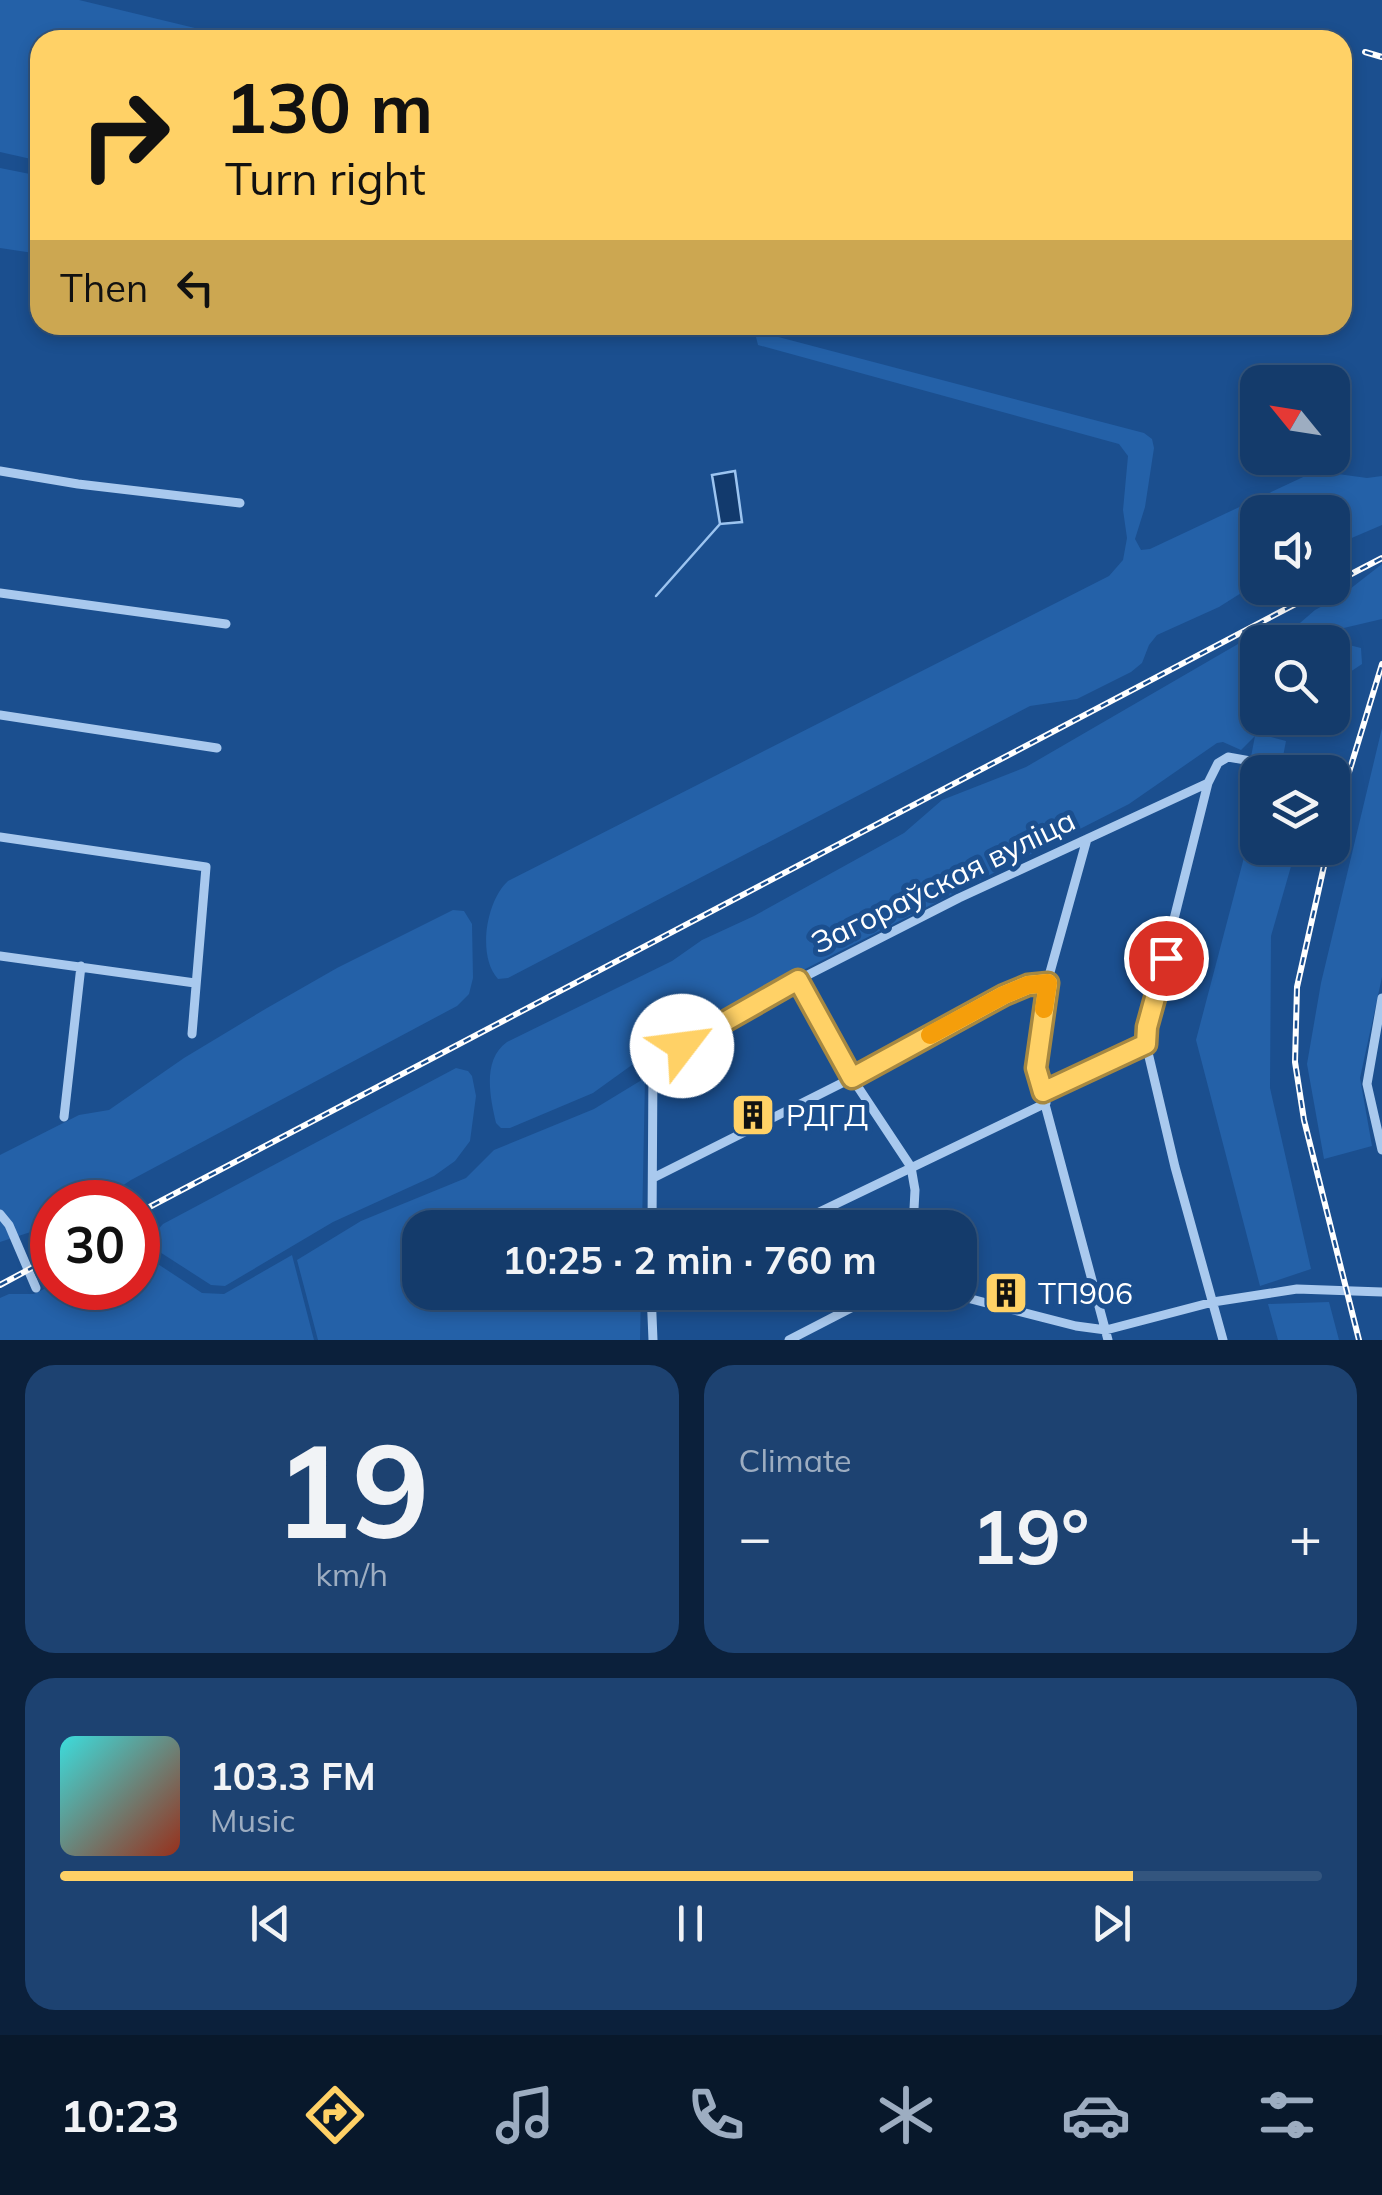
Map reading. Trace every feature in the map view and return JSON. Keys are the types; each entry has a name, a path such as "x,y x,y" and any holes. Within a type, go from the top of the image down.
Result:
{"street":[{"path":"0,471 240,503"},
{"path":"0,593 226,624"},
{"path":"0,715 217,748"},
{"name":"Загораўская вуліца","path":"653,1178 653,1062 798,980 960,898 1208,783 1218,764 1228,757 1240,759"},
{"path":"1208,783 1146,1044 1223,1340"},
{"path":"0,837 206,866 192,1034"},
{"path":"1088,838 1048,983 1036,1068 1107,1335"},
{"path":"0,956 195,983"},
{"path":"64,1117 82,966"},
{"path":"798,980 852,1078 911,1167 914,1210"},
{"path":"652,1210 653,1178 852,1078 1004,995 1028,985 1048,983"},
{"path":"1382,998 1367,1084 1382,1150"},
{"path":"823,1210 1146,1044"},
{"path":"0,1214 9,1225 30,1274"},
{"path":"977,1300 1107,1335 1213,1302 1296,1289 1382,1292"},
{"path":"652,1310 653,1340"},
{"path":"788,1340 847,1310"}],"shaded area":[{"path":"0,0 79,0 199,29 30,30 30,159 0,152"},
{"path":"0,168 30,174 30,252 0,248"},
{"path":"771,335 1144,433 1152,439 1154,448 1145,507 1135,539 1141,550 1240,507 1240,594 1157,635 1142,663 1131,672 1077,699 1030,706 508,978 498,979 488,957 487,929 494,902 508,881 1109,576 1123,560 1128,456 1119,444 758,345 756,337"},
{"path":"735,471 742,522 720,524 712,475"},
{"path":"1307,475 1382,476 1382,525 1350,539 1350,495 1265,495"},
{"path":"1382,564 1382,619 1350,627 1298,625 1324,605 1350,605 1350,589"},
{"path":"1238,644 1240,735 1264,735 1286,741 1283,755 1251,755 1255,736 1241,750 1217,743 1129,804 668,1039 593,1093 510,1128 501,1128 496,1123 490,1091 491,1069 507,1042 672,961 702,940 754,916 904,833 942,800 1026,767"},
{"path":"1350,645 1361,648 1362,664 1350,672"},
{"path":"1382,728 1382,977 1360,1078 1372,1146 1324,1159 1307,1064 1321,983"},
{"path":"1242,865 1291,865 1271,936 1270,1088 1311,1269 1260,1286 1196,1040"},
{"path":"453,910 464,911 472,924 473,978 469,994 457,1006 131,1180 30,1180 30,1232 0,1242 0,1155 79,1115 109,1110 184,1058 337,968"},
{"path":"456,1068 472,1076 476,1096 470,1141 455,1161 434,1176 333,1222 225,1286 211,1285 160,1252 163,1224"},
{"path":"645,1078 642,1210 402,1210 402,1310 641,1310 640,1340 318,1340 297,1260 361,1221 466,1178 494,1150 594,1109"},
{"path":"292,1255 314,1340 0,1340 0,1298 30,1294 30,1310 160,1310 160,1265 202,1293 224,1294"},
{"path":"1329,1302 1339,1340 1278,1340 1268,1304"}],"waterway":[{"path":"656,596 720,524"}],"railway":[{"path":"1365,52 1382,57"},
{"path":"1350,575 1382,558"},
{"path":"160,1201 1294,605"},
{"path":"1350,769 1382,664"},
{"path":"1324,865 1297,987 1295,1062 1304,1120 1359,1340"},
{"path":"0,1285 30,1269"}],"slow traffic":[{"path":"930,1035 1028,985 1048,983 1044,1009"}],"place":[{"name":"РДГД","path":"753,1115"},
{"name":"ТП906","path":"1006,1293"}],"route":[{"path":"682,1046 798,980 852,1078 1004,995 1028,985 1048,983 1036,1068 1043,1092 1146,1044 1166,958"}]}
